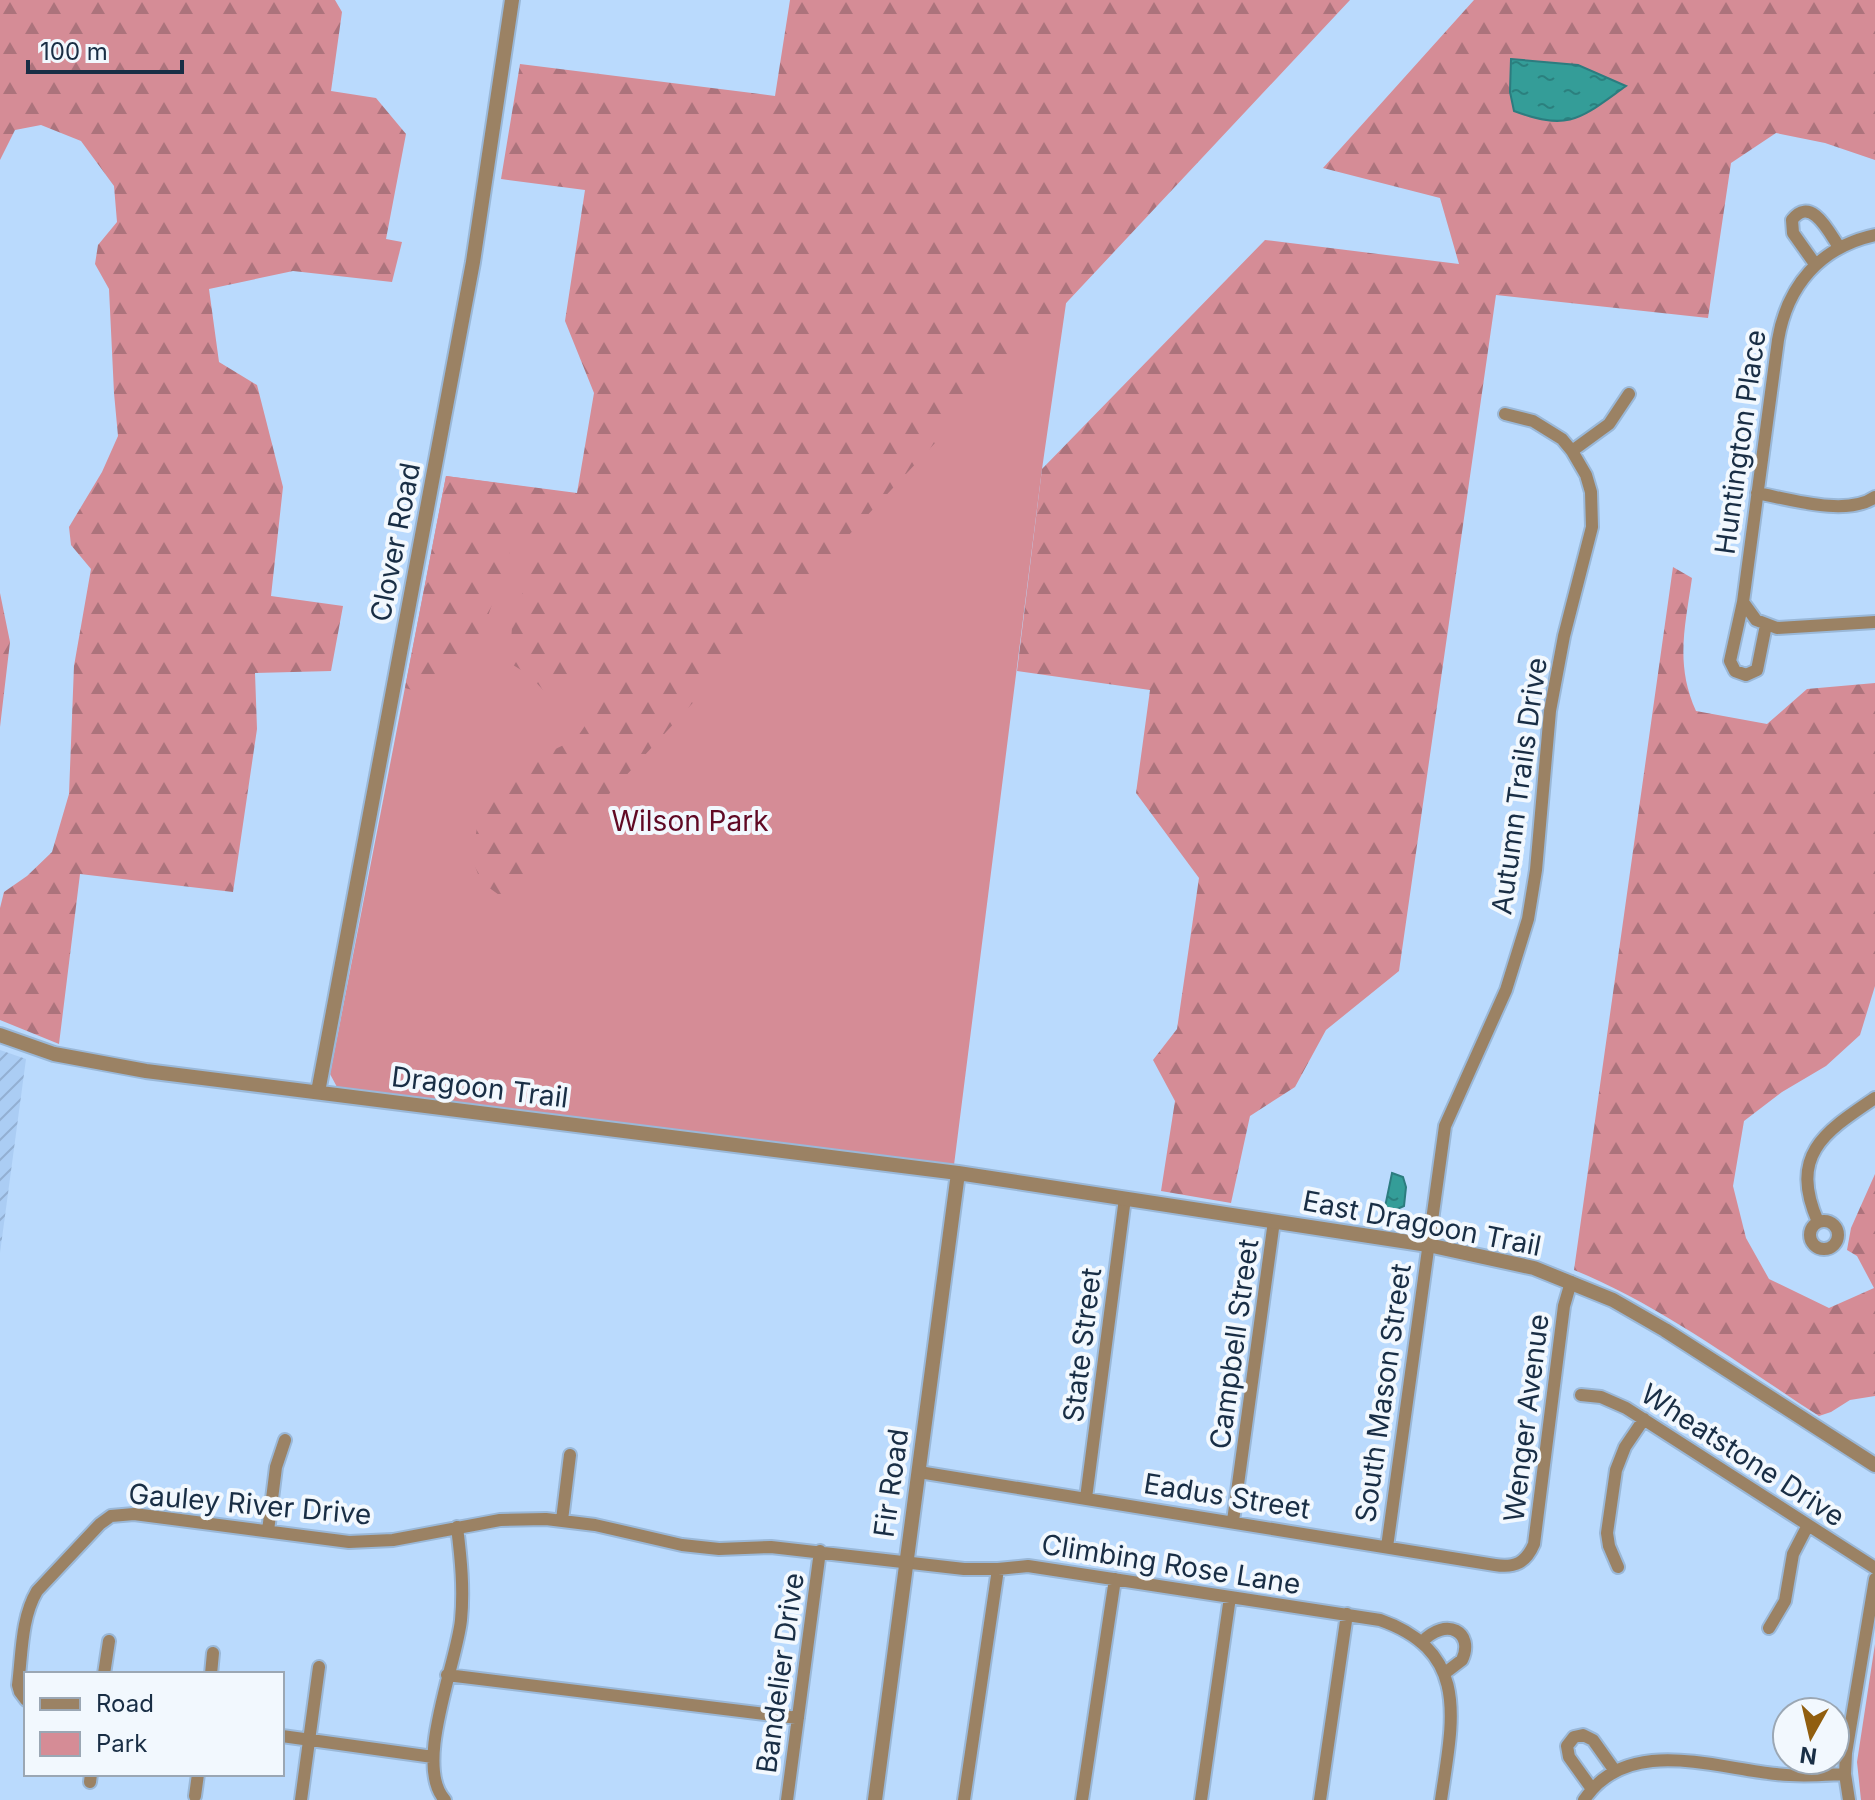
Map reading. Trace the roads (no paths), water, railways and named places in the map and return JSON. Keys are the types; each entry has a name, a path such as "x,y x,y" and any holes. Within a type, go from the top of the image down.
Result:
{"street":[{"name":"Clover Road","path":"318,1092 473,262 512,0"},
{"path":"1815,264 1791,230 1792,220 1800,212 1806,210 1817,215 1844,245"},
{"name":"Huntington Place","path":"1766,625 1757,670 1746,675 1735,671 1730,661 1743,602 1781,322 1793,292 1815,264 1844,245 1875,235"},
{"path":"1572,451 1609,424 1629,394"},
{"name":"Autumn Trails Drive","path":"1428,1245 1445,1126 1506,990 1533,893 1550,711 1564,636 1592,527 1591,492 1586,475 1572,451 1562,439 1533,421 1505,414"},
{"path":"1757,493 1850,507 1875,497"},
{"path":"1743,602 1749,613 1766,625 1791,628 1875,622"},
{"name":"Dragoon Trail","path":"0,1035 54,1054 109,1066 958,1173"},
{"path":"1818,1222 1810,1204 1806,1175 1814,1149 1836,1124 1875,1098"},
{"name":"East Dragoon Trail","path":"958,1173 1428,1245 1504,1260 1571,1282 1641,1316 1875,1465"},
{"name":"Fir Road","path":"875,1800 958,1173"},
{"name":"State Street","path":"1086,1498 1125,1198"},
{"name":"Campbell Street","path":"1233,1521 1274,1221"},
{"name":"South Mason Street","path":"1387,1547 1428,1245"},
{"name":"Wenger Avenue","path":"1526,1559 1534,1544 1564,1306 1571,1282"},
{"name":"Wheatstone Drive","path":"1581,1395 1613,1400 1875,1568"},
{"path":"1618,1567 1607,1533 1616,1470 1625,1447 1644,1419"},
{"path":"268,1531 276,1467 285,1440"},
{"path":"562,1520 570,1455"},
{"name":"Eadus Street","path":"919,1472 1505,1566 1515,1566 1526,1559"},
{"name":"Gauley River Drive","path":"24,1698 18,1685 32,1599 100,1524 111,1516 134,1514 349,1542 418,1536 500,1520 562,1520 682,1545 719,1549 771,1547 907,1561"},
{"path":"1769,1628 1785,1601 1793,1554 1808,1525"},
{"path":"445,1800 435,1778 433,1757 463,1597 457,1527"},
{"name":"Bandelier Drive","path":"787,1800 820,1551"},
{"name":"Climbing Rose Lane","path":"907,1561 964,1569 1028,1566 1347,1614 1396,1625 1422,1642"},
{"path":"964,1800 998,1569"},
{"path":"1082,1800 1115,1579"},
{"path":"1851,1726 1875,1579"},
{"path":"1201,1800 1230,1597"},
{"path":"1320,1800 1347,1614"},
{"path":"1441,1800 1452,1724 1450,1690 1445,1673 1422,1642 1431,1632 1446,1628 1459,1633 1465,1646 1462,1660 1445,1673"},
{"path":"104,1672 109,1641"},
{"path":"211,1672 213,1653"},
{"path":"301,1800 319,1667"},
{"path":"447,1675 798,1718"},
{"path":"1615,1771 1593,1740 1583,1735 1574,1737 1567,1746 1569,1757 1588,1795 1615,1771 1633,1764 1664,1760 1771,1774"},
{"path":"284,1736 433,1757"},
{"path":"195,1796 198,1776"},
{"path":"1845,1776 1849,1800"}],"water":[{"path":"1511,59 1578,65 1626,86 1586,114 1574,118 1562,121 1533,117 1514,111 1510,92"},
{"path":"1392,1173 1403,1177 1406,1187 1404,1206 1395,1210 1385,1207"}],"park label":[{"name":"Wilson Park","path":"690,821"}]}
